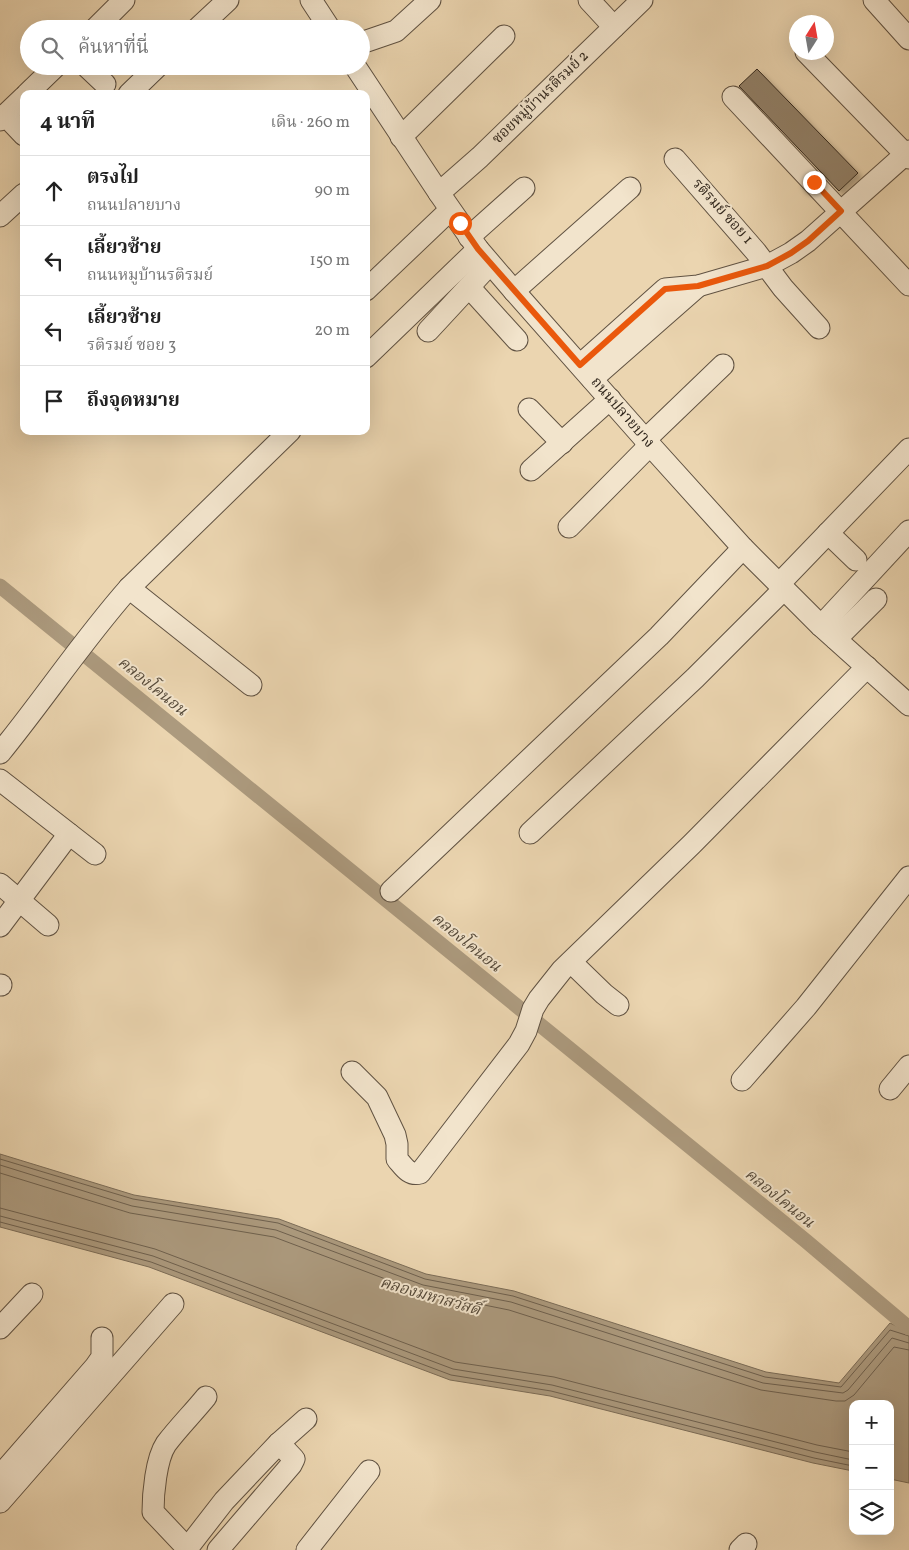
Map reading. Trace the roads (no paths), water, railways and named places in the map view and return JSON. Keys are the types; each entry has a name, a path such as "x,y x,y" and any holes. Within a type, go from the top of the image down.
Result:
{"street":[{"path":"104,20 124,0"},
{"path":"207,20 228,0"},
{"path":"311,0 324,20"},
{"path":"370,40 396,31 430,0"},
{"path":"589,0 614,27"},
{"name":"ซอยหมู่บ้านรติรมย์ 2","path":"370,285 487,150 642,0"},
{"path":"874,0 909,39"},
{"path":"401,137 504,36"},
{"path":"586,372 698,286 767,266 791,253 808,241 908,155 814,60"},
{"path":"31,90 47,75"},
{"path":"96,75 106,84"},
{"path":"133,90 149,75"},
{"name":"ถนนปลายบาง","path":"360,75 370,90"},
{"name":"ถนนปลายบาง","path":"370,90 444,202 479,250 514,291 743,548 828,633 909,705"},
{"path":"733,97 909,285"},
{"path":"20,101 2,118 20,132"},
{"name":"รติรมย์ ซอย 1","path":"674,159 756,252 783,288 819,328"},
{"path":"370,353 479,250 524,188"},
{"path":"514,291 630,188"},
{"path":"0,216 20,198"},
{"path":"428,332 469,287 479,250"},
{"path":"469,287 517,340"},
{"path":"569,527 647,442 723,365"},
{"path":"531,470 610,399"},
{"path":"529,409 562,443"},
{"path":"0,753 129,588 286,435"},
{"path":"530,833 695,678 782,587 828,533 909,449"},
{"path":"828,633 909,531"},
{"path":"828,533 856,560"},
{"path":"391,891 659,636 743,548"},
{"path":"129,588 252,685"},
{"path":"828,633 876,599"},
{"path":"352,1072 377,1097 395,1135 397,1159 409,1172 414,1174 420,1173 489,1086 519,1044 526,1031 533,1010 551,983 867,667"},
{"path":"0,780 95,854"},
{"path":"0,926 69,834"},
{"path":"742,1080 806,1007 909,877"},
{"path":"0,884 48,924"},
{"path":"571,962 618,1006"},
{"path":"890,1089 909,1066"},
{"path":"0,1328 32,1294"},
{"path":"0,1502 173,1304"},
{"path":"0,1476 96,1367 102,1357 102,1338"},
{"path":"206,1397 165,1446 160,1459 153,1499 154,1512 186,1549 224,1502 280,1443 306,1419"},
{"path":"218,1550 291,1465 294,1459 280,1443"},
{"path":"307,1550 369,1472"}],"water":[{"name":"คลองมหาสวัสดิ์","path":"0,1154 134,1195 279,1219 426,1274 514,1291 766,1372 839,1383 890,1323 909,1332 909,1483 894,1480 894,1400 849,1400 849,1470 813,1463 550,1396 450,1380 149,1267 0,1227"}],"waterway":[{"name":"คลองโคนอน","path":"0,586 806,1241 909,1328"}]}
